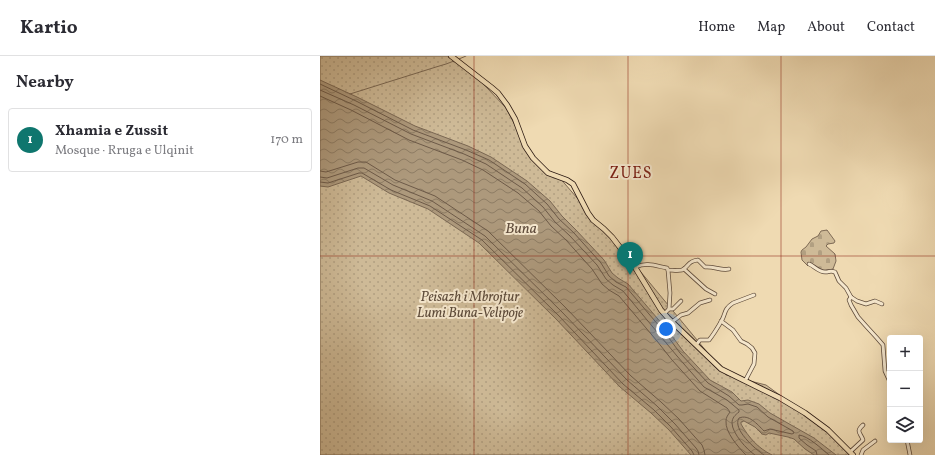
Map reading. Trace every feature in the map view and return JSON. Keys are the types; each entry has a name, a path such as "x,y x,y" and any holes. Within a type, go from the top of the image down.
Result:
{"main road":[{"path":"451,56 498,93 515,119 525,146 533,158 548,173 567,180 573,184 593,220 612,237 636,267 664,314 672,322 721,369 787,402 805,413 828,430 851,454"}],"street":[{"path":"636,267 654,264 667,268 668,270 679,270 684,269 690,262 698,260 705,267 730,270"},
{"path":"809,264 822,272 832,270 835,272 839,281 846,288 851,297 857,301 868,304 875,301 882,304"},
{"path":"684,269 706,289 715,294"},
{"path":"668,270 670,293 669,309"},
{"path":"696,345 700,340 709,340 721,321 725,310 730,305 754,295"},
{"path":"851,297 850,301 854,311 883,346 885,371 887,375"},
{"path":"672,322 681,315 688,313 700,303 710,300"},
{"path":"664,314 669,309 673,309 681,301"},
{"path":"721,321 732,330 741,341 752,348 755,353 754,364 746,381"},
{"path":"851,454 851,451 863,440 858,430 863,425"},
{"path":"861,455 863,450 875,441"},
{"path":"908,443 910,455"}],"green space":[{"name":"Peisazh i Mbrojtur Lumi Buna-Velipoje","path":"320,56 451,56 471,71 506,108 533,160 559,177 640,271 726,375 766,385 818,423 851,455 320,455"},
{"path":"827,230 835,241 834,243 826,246 835,254 836,261 833,269 821,270 810,262 808,266 802,260 802,250 812,239 818,236 821,231"}],"water":[{"name":"Buna","path":"320,80 415,126 468,146 491,157 527,181 550,201 562,216 604,260 612,273 628,284 669,332 683,351 710,380 732,392 741,401 748,400 759,404 770,413 814,438 836,455 814,455 794,439 769,433 766,435 762,434 755,427 744,421 741,422 741,424 747,434 758,446 772,455 691,455 669,430 620,387 556,319 479,243 428,209 389,193 361,176 328,187 320,186"}],"waterway":[{"path":"459,59 466,56"},
{"path":"350,94 454,61"}],"place":[{"name":"Xhamia e Zussit","path":"630,275"}],"district":[{"name":"ZUES","path":"631,172"}]}
